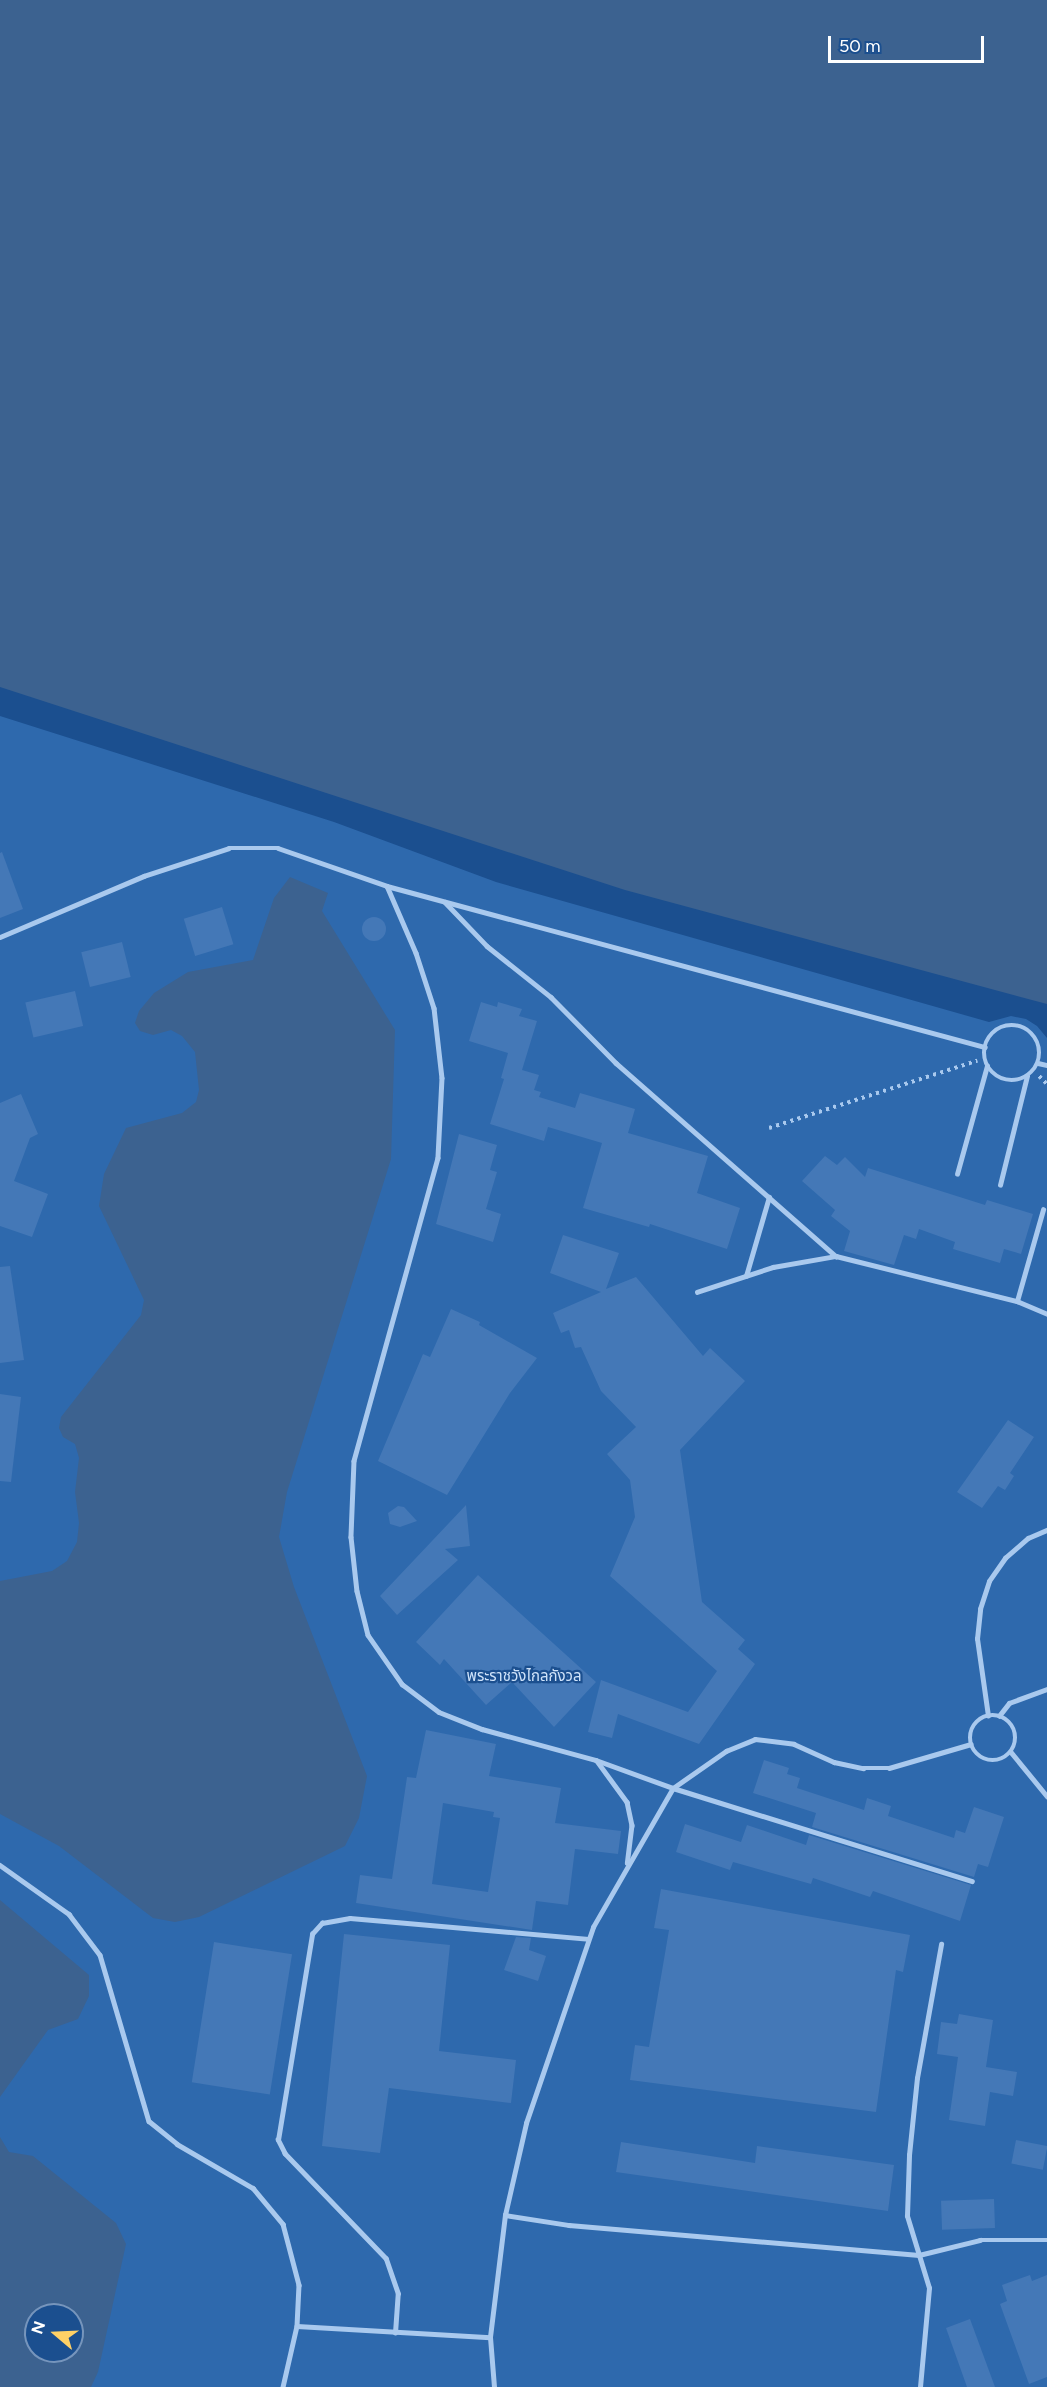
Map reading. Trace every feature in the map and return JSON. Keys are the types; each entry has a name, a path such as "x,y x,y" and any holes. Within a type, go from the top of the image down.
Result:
{"lane":[{"path":"0,937 144,876 229,848 278,848 387,886 985,1047"},
{"path":"387,886 416,953 434,1008 442,1078 438,1158 354,1461 351,1537 357,1591 368,1635 402,1684 439,1712 482,1729 596,1760 673,1788 972,1881"},
{"path":"446,902 487,946 552,997 616,1063 836,1256"},
{"path":"957,1174 987,1065 985,1047 999,1028 1017,1025 1034,1035 1039,1043 1038,1062 1027,1076 999,1185"},
{"path":"1038,1062 1047,1065"},
{"path":"987,1065 1008,1080 1027,1076"},
{"path":"746,1276 769,1197"},
{"path":"1017,1300 1043,1210"},
{"path":"697,1292 773,1266 836,1256 1017,1300 1047,1314"},
{"path":"988,1716 978,1649 980,1609 989,1581 1005,1558 1028,1538 1047,1530"},
{"path":"999,1716 1009,1703 1047,1689"},
{"path":"988,1716 999,1716 1009,1721 1016,1734 1011,1752 1004,1759 990,1761 977,1754 971,1744 972,1729 988,1716"},
{"path":"494,2387 490,2337 505,2215 526,2123 588,1939 627,1865 673,1788 726,1750 755,1739 794,1744 834,1762 863,1768 889,1768 971,1744"},
{"path":"1011,1752 1047,1796"},
{"path":"596,1760 627,1802 632,1825 627,1865"},
{"path":"0,1864 69,1914 100,1955 149,2121 177,2144 253,2188 283,2224 298,2285 297,2326 283,2387"},
{"path":"395,2333 398,2294 386,2259 285,2154 278,2140 312,1934 322,1923 350,1918 588,1939"},
{"path":"920,2387 929,2288 907,2216 909,2155 917,2078 941,1944"},
{"path":"505,2215 569,2225 919,2254 980,2241 1047,2240"},
{"path":"297,2326 490,2337"}],"path":[{"path":"769,1128 985,1058"}],"green space":[{"name":"พระราชวังไกลกังวล","path":"0,716 334,822 496,882 989,1022 1011,1016 1026,1019 1037,1026 1047,1038 1047,2387 0,2387"}],"shaded area":[{"path":"0,0 1047,0 1047,1004 625,890 0,687"},
{"path":"290,877 328,893 322,911 395,1030 391,1159 287,1492 279,1537 294,1587 367,1776 359,1818 345,1846 199,1917 175,1922 153,1918 59,1846 0,1814 0,1581 52,1571 67,1561 77,1542 79,1523 75,1492 79,1458 75,1444 63,1437 59,1428 61,1417 141,1315 144,1300 99,1206 104,1174 126,1128 182,1113 196,1102 199,1090 195,1052 182,1036 171,1030 153,1035 140,1031 135,1023 139,1011 154,993 188,972 253,960 274,898"},
{"path":"0,1900 89,1975 89,1996 78,2019 48,2030 0,2097"},
{"path":"0,2137 9,2152 33,2156 116,2223 126,2244 98,2372 91,2387 0,2387"}],"building":[{"path":"2,852 23,909 0,918 0,853"},
{"path":"222,907 233,944 195,956 184,919"},
{"path":"374,917 382,921 386,929 382,937 374,941 366,937 362,929 366,921"},
{"path":"122,942 131,977 90,987 81,952"},
{"path":"75,991 83,1026 33,1038 25,1002"},
{"path":"481,1002 497,1007 498,1002 522,1009 519,1016 537,1021 522,1070 539,1075 534,1090 541,1092 539,1097 575,1108 580,1093 635,1109 628,1133 708,1156 697,1193 740,1208 727,1249 650,1224 649,1227 583,1208 602,1143 548,1127 544,1141 490,1124 504,1079 501,1078 508,1053 469,1041"},
{"path":"21,1094 38,1134 30,1138 14,1181 48,1194 32,1237 0,1226 0,1103"},
{"path":"459,1134 497,1145 490,1170 497,1172 486,1209 501,1214 493,1242 436,1224"},
{"path":"825,1156 837,1165 845,1157 865,1177 868,1168 985,1205 987,1200 1033,1214 1021,1254 1004,1249 1000,1263 953,1249 955,1242 919,1229 916,1239 904,1235 894,1265 844,1251 850,1231 831,1216 835,1210 802,1181"},
{"path":"563,1235 619,1253 606,1289 636,1277 703,1356 710,1348 745,1381 680,1450 702,1602 745,1640 738,1649 755,1664 699,1744 618,1714 612,1738 588,1732 601,1680 688,1712 717,1671 610,1576 635,1517 630,1480 607,1454 636,1427 601,1391 581,1347 575,1348 569,1330 561,1333 553,1313 601,1292 550,1273"},
{"path":"10,1266 24,1360 0,1363 0,1267"},
{"path":"451,1309 480,1322 479,1325 537,1358 510,1393 447,1495 378,1461 423,1354 430,1357"},
{"path":"0,1394 21,1397 11,1482 0,1481"},
{"path":"1008,1420 1034,1437 1010,1473 1014,1476 1005,1490 998,1486 982,1508 957,1492"},
{"path":"466,1505 470,1546 445,1549 458,1560 397,1615 380,1596"},
{"path":"398,1506 404,1507 417,1521 400,1527 390,1524 388,1513"},
{"path":"478,1575 596,1682 554,1727 512,1682 486,1705 444,1659 440,1665 416,1642"},
{"path":"426,1730 496,1744 489,1776 561,1788 555,1823 621,1831 618,1854 575,1849 568,1905 536,1901 532,1930 356,1903 360,1875 392,1879 407,1777 416,1778","holes":["443,1803 494,1812 493,1817 500,1818 488,1892 432,1884"]},
{"path":"764,1760 789,1768 787,1774 800,1778 797,1788 864,1810 867,1798 891,1806 888,1816 954,1838 956,1830 965,1833 974,1807 1004,1817 988,1867 978,1864 974,1877 812,1827 816,1813 753,1793"},
{"path":"685,1824 741,1842 747,1825 806,1845 809,1835 971,1885 960,1921 873,1891 870,1897 813,1878 811,1884 733,1862 730,1870 676,1852"},
{"path":"661,1889 910,1935 903,1972 896,1970 876,2112 630,2080 635,2045 649,2047 669,1930 654,1928"},
{"path":"344,1934 450,1945 439,2051 516,2060 511,2103 389,2088 380,2153 322,2146"},
{"path":"516,1937 531,1938 529,1950 546,1956 538,1981 504,1970"},
{"path":"214,1942 292,1954 270,2095 192,2082"},
{"path":"959,2014 993,2020 986,2067 1017,2072 1013,2096 990,2092 985,2126 949,2120 958,2057 937,2054 941,2022 957,2024"},
{"path":"1016,2140 1047,2146 1043,2170 1011,2164"},
{"path":"621,2142 755,2163 757,2146 894,2165 888,2211 616,2172"},
{"path":"994,2199 995,2228 942,2230 941,2201"},
{"path":"1030,2275 1032,2281 1047,2275 1047,2377 1029,2384 1000,2304 1007,2301 1002,2285"},
{"path":"970,2319 995,2387 967,2387 946,2328"}]}
